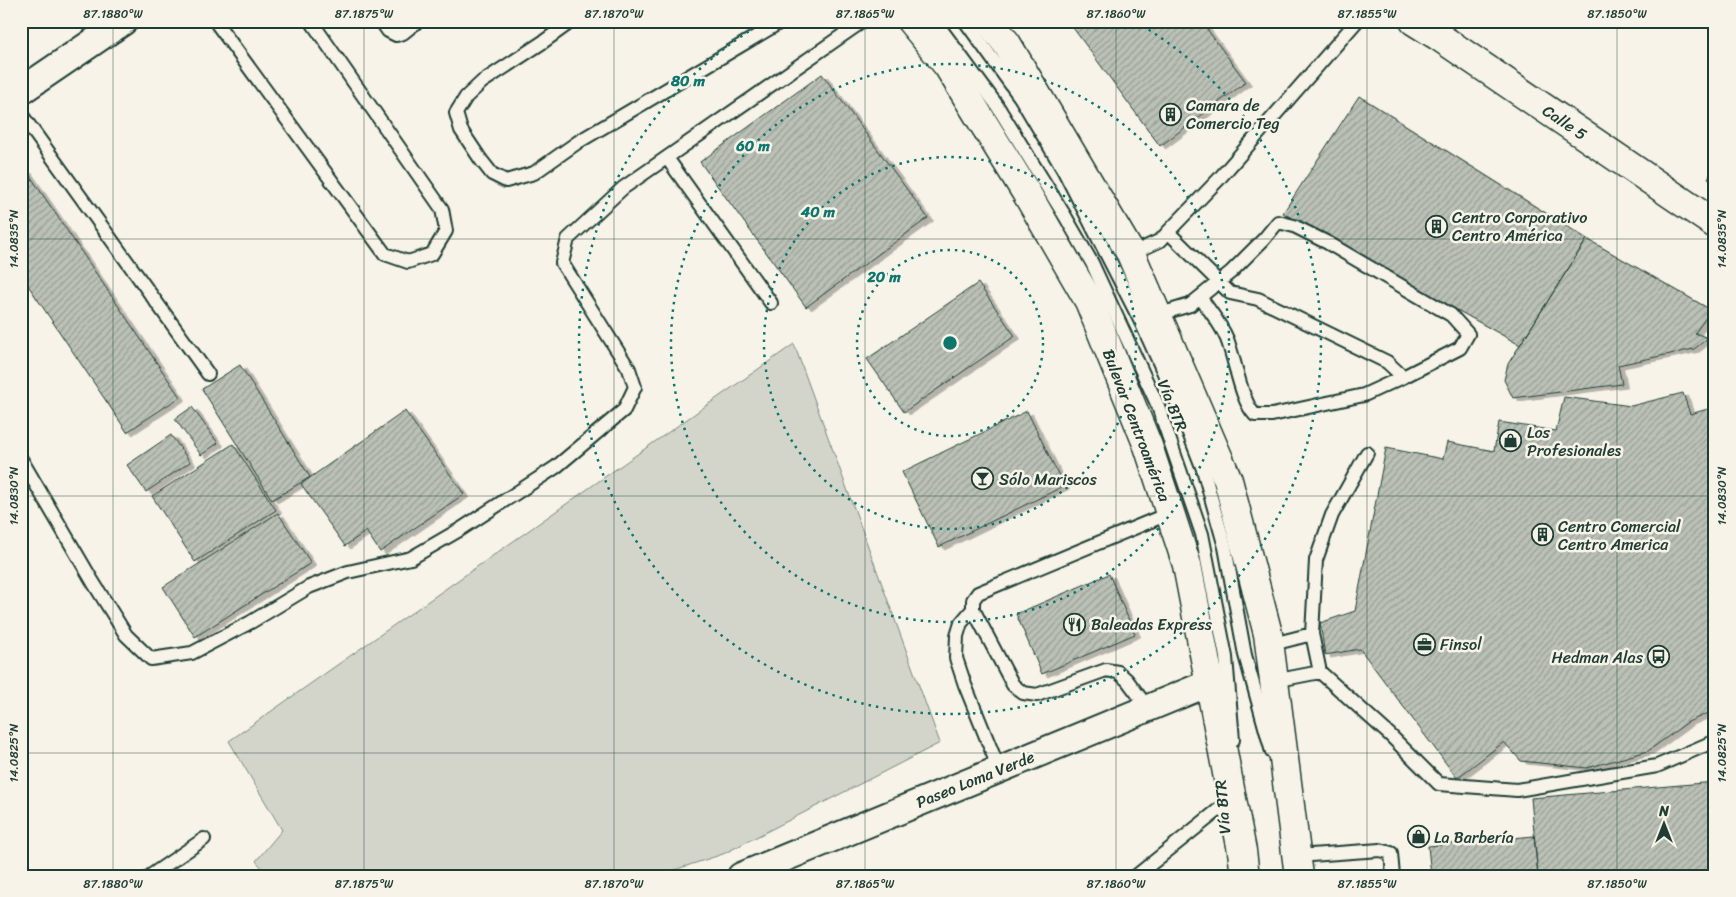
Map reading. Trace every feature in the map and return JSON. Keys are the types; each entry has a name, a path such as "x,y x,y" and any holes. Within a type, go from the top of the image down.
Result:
{"main road":[{"name":"Bulevar Centroamérica","path":"911,21 948,66 1027,194 1089,301 1148,446 1186,565 1243,864"},
{"path":"989,21 1006,44 1131,254 1228,480 1269,645 1297,855"},
{"name":"Calle 5","path":"1414,21 1712,217"}],"street":[{"path":"21,91 124,21"},
{"name":"Paseo Loma Verde","path":"741,876 1209,683"}],"lane":[{"path":"215,21 385,254 408,262 432,254 446,231 442,209 311,21"},
{"path":"381,21 388,32 396,35 418,21"},
{"path":"572,21 482,82 466,97 456,113 461,130 481,160 492,174 506,181 534,173 578,142 782,21"},
{"path":"21,460 126,635 151,659 192,653 251,622 308,587 348,572 411,558 461,529 556,467 624,410 636,388 629,369 562,263 568,238 623,188 863,21"},
{"name":"Vía BTR","path":"935,21 996,104 1065,216 1092,263 1158,406 1202,534 1226,657 1243,864"},
{"name":"Vía BTR","path":"965,21 1020,97 1064,171 1137,314 1176,400 1203,469 1225,547 1245,655 1297,855"},
{"path":"1131,254 1161,240 1218,180 1357,21"},
{"path":"21,114 208,374"},
{"path":"666,158 771,303"},
{"path":"1158,314 1190,305 1200,296 1219,282 1251,252 1278,222 1294,226 1328,243 1451,315 1468,334 1460,348 1364,395 1272,415 1255,415 1250,410 1245,398 1226,338 1200,296"},
{"path":"1168,232 1230,294 1258,299 1387,362 1403,377"},
{"path":"1366,453 1332,515 1316,560 1312,634 1320,672 1390,735 1439,784 1517,790 1657,766 1715,741"},
{"path":"1148,708 1123,676 1118,672 1106,670 1037,695 1023,693 1012,686 973,609 973,600 978,594 1170,513"},
{"path":"973,609 961,623 957,636 956,658 965,685 1000,769"},
{"path":"1269,645 1312,634"},
{"path":"1274,681 1320,672"},
{"path":"1136,876 1232,799"},
{"path":"150,876 204,839"},
{"path":"1297,855 1380,850 1391,853 1393,876"}],"shaded area":[{"path":"794,344 940,743 723,854 656,876 269,876 256,861 282,830 229,741"}],"building":[{"name":"Camara de Comercio Teg","path":"1068,21 1201,21 1246,82 1160,146"},
{"path":"822,74 928,218 806,307 700,162"},
{"name":"Centro Corporativo Centro América","path":"1359,96 1587,239 1520,345 1283,213"},
{"path":"1715,167 1715,182 1708,178"},
{"path":"26,170 180,397 127,432 21,275 21,173"},
{"path":"1587,239 1711,310 1695,333 1708,338 1694,349 1618,365 1622,384 1513,398 1504,380 1508,364"},
{"path":"978,283 1015,336 904,412 867,359"},
{"path":"240,365 310,477 272,500 202,389"},
{"name":"Centro Comercial Centro America","path":"1683,393 1690,414 1715,407 1715,710 1688,722 1648,751 1587,768 1521,761 1504,742 1457,778 1360,649 1325,655 1320,623 1355,611 1386,448 1443,459 1447,442 1494,451 1499,422 1556,431 1564,397 1631,406"},
{"path":"192,407 218,443 201,455 175,419"},
{"path":"405,411 464,494 380,552 366,531 345,546 301,484"},
{"name":"Sólo Mariscos","path":"1027,411 1064,486 939,547 902,472"},
{"path":"171,435 190,462 146,492 127,465"},
{"path":"233,444 276,510 195,562 152,496"},
{"path":"278,513 311,563 195,637 163,587"},
{"name":"Baleadas Express","path":"1109,574 1135,634 1042,674 1016,614"},
{"path":"1715,782 1715,876 1538,876 1531,798"},
{"path":"1534,836 1538,876 1431,876 1428,846"}],"place":[{"name":"Camara de Comercio Teg","path":"1170,114"},
{"name":"Centro Corporativo Centro América","path":"1436,226"},
{"name":"Los Profesionales","path":"1511,441"},
{"name":"Sólo Mariscos","path":"983,479"},
{"name":"Centro Comercial Centro America","path":"1542,535"},
{"name":"Baleadas Express","path":"1075,624"},
{"name":"Finsol","path":"1424,644"},
{"name":"Hedman Alas","path":"1659,657"},
{"name":"La Barbería","path":"1418,837"}]}
